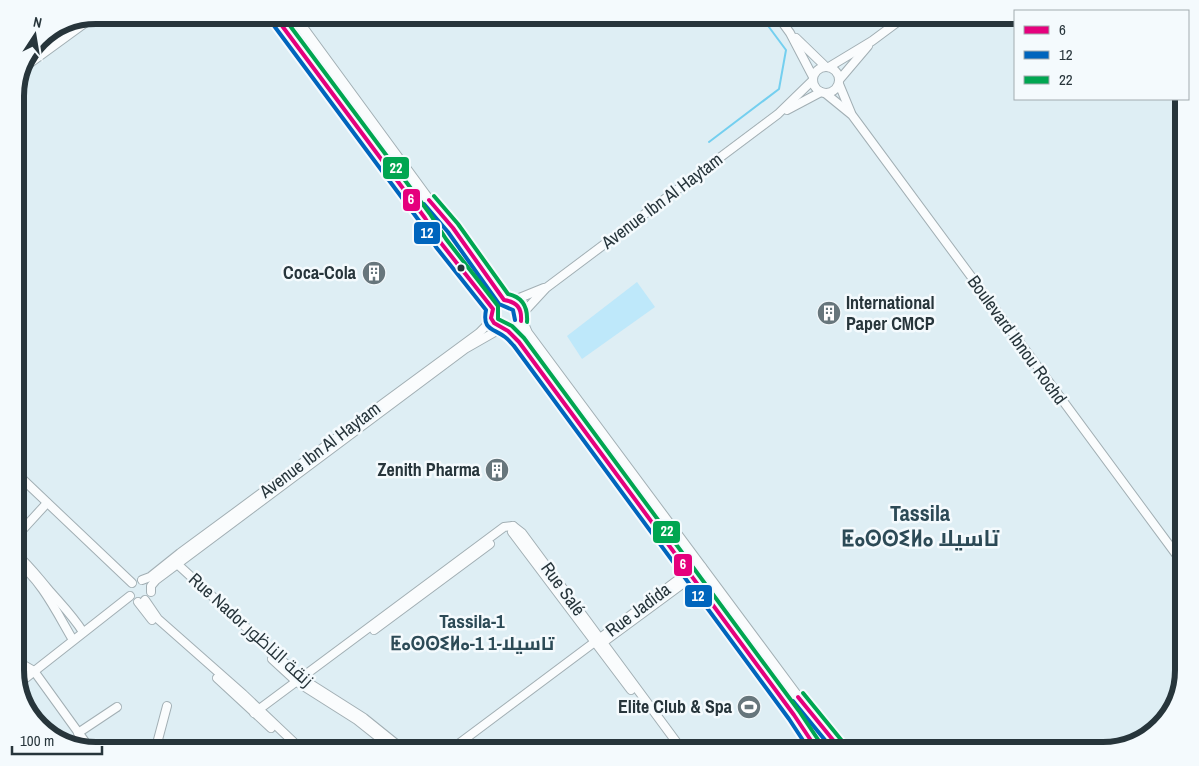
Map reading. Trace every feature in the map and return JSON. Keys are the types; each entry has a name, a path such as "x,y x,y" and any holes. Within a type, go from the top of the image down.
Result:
{"street":[{"path":"281,24 429,224 440,243 492,311 493,322 519,342 794,715 812,742"},
{"path":"299,24 430,202 453,228 508,301 519,307 527,333 802,703 834,742"},
{"path":"783,24 813,79 814,86 823,93 834,91 839,81 872,41"},
{"path":"813,79 817,70 827,67 872,41 895,24"},
{"path":"34,59 66,32"},
{"path":"790,34 827,67 836,71 839,81"},
{"name":"Avenue Ibn Al Haytam","path":"522,317 546,288 778,114 813,79"},
{"name":"Boulevard Ibnou Rochd","path":"839,81 852,115 1175,553"},
{"name":"Avenue Ibn Al Haytam","path":"778,114 823,93"},
{"name":"Boulevard Ibnou Rochd","path":"823,93 852,115"},
{"name":"Avenue Ibn Al Haytam","path":"508,301 546,288"},
{"path":"492,311 496,305 508,301"},
{"name":"Avenue Ibn Al Haytam","path":"142,580 173,563 479,333 486,326 492,311"},
{"path":"503,330 517,326 522,317"},
{"name":"Avenue Ibn Al Haytam","path":"274,488 465,349 503,330"},
{"path":"24,481 132,583"},
{"path":"24,528 47,503"},
{"name":"Rue Salé","path":"301,682 504,527 522,532 671,742"},
{"name":"Avenue Ibn Al Haytam","path":"150,592 154,581 173,563"},
{"name":"Rue Nador زنقة الناظور","path":"173,563 301,682 357,720 385,742"},
{"path":"24,564 32,568 66,608 83,632"},
{"path":"24,567 41,588 73,640"},
{"name":"Rue Jadida","path":"461,742 690,575 695,568 702,567"},
{"path":"142,601 150,592 149,586 142,580 138,580 132,583 128,590 130,596 142,601 158,619 293,742"},
{"path":"24,679 130,596"},
{"name":"Rue Jadida","path":"468,742 599,642"},
{"name":"Rue Salé","path":"599,642 676,742"},
{"path":"24,665 34,671 84,741"},
{"path":"259,713 301,682"},
{"name":"Rue Nador زنقة الناظور","path":"301,682 364,718 394,742"},
{"path":"157,742 167,706"},
{"path":"78,733 117,707"},
{"path":"259,713 287,742"}],"shaded area":[{"path":"637,282 655,307 582,359 567,336"}],"waterway":[{"path":"709,142 779,89 786,50 767,24"},
{"path":"295,739 298,742"}],"transit line":[{"name":"12","path":"273,24 420,222 436,247 486,310 487,325 505,337 514,346 804,742"},
{"name":"6","path":"281,24 425,218 441,243 493,309 491,318 494,323 508,331 519,342 812,742"},
{"name":"22","path":"289,24 430,214 446,239 498,306 498,319 512,326 524,338 799,711 820,742"},
{"name":"22","path":"434,196 458,224 508,294 513,295 523,304 527,322"},
{"name":"6","path":"429,200 453,228 504,300 518,306 521,313 521,321"},
{"name":"12","path":"424,204 448,232 499,304 513,310 515,320"},
{"name":"22","path":"803,693 843,742"},
{"name":"6","path":"798,697 835,742"},
{"name":"12","path":"793,701 827,742"}],"place":[{"name":"Coca-Cola","path":"374,273"},
{"name":"International Paper CMCP","path":"829,313"},
{"name":"Zenith Pharma","path":"497,470"},
{"name":"Elite Club & Spa","path":"749,707"}],"district":[{"name":"Tassila ⵟⴰⵙⵙⵉⵍⴰ تاسيلا","path":"920,526"},
{"name":"Tassila-1 ⵟⴰⵙⵙⵉⵍⴰ-1 1-تاسيلا","path":"472,632"}]}
